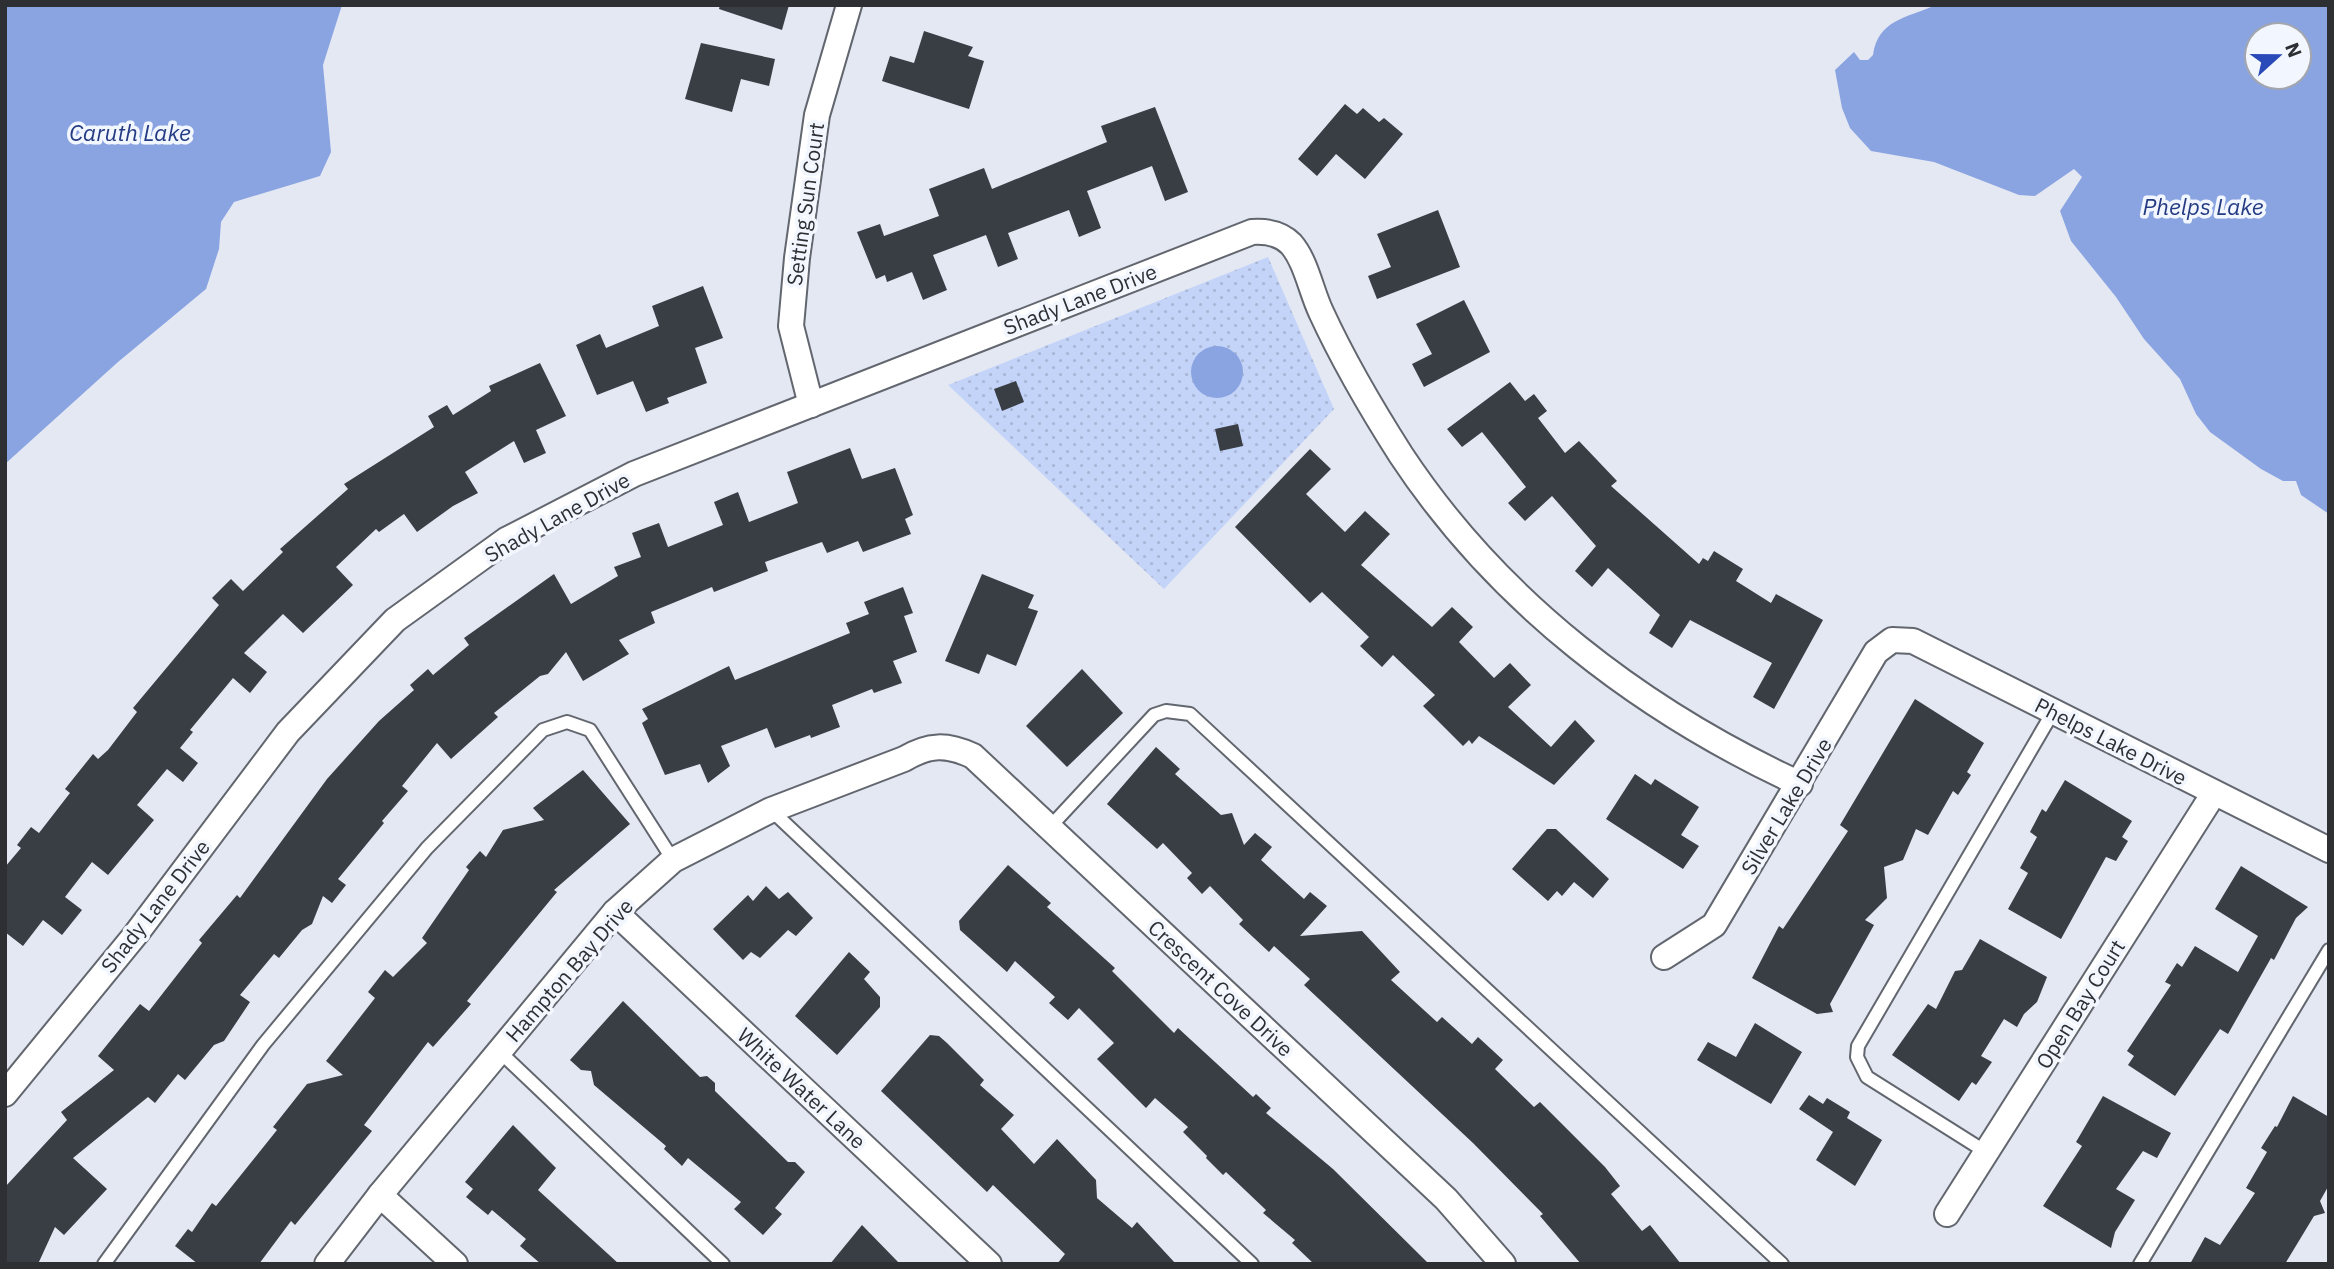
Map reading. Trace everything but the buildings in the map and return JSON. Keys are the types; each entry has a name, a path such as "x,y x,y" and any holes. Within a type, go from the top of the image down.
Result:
{"street":[{"name":"Setting Sun Court","path":"811,405 790,326 817,115 849,5"},
{"name":"Shady Lane Drive","path":"5,1094 136,934 288,732 395,620 506,540 634,474 1239,237 1266,231 1279,235 1298,255 1345,362 1406,461 1440,508 1517,594 1604,669 1650,702 1718,744 1800,784"},
{"name":"Silver Lake Drive","path":"1664,957 1714,925 1876,652 1892,640"},
{"name":"Phelps Lake Drive","path":"1892,640 1913,641 2329,850"},
{"name":"Crescent Cove Drive","path":"920,749 938,746 956,748 973,756 1446,1199 1503,1264"},
{"name":"Hampton Bay Drive","path":"327,1264 380,1195 615,912 673,860 771,810 904,759 920,749"},
{"name":"Open Bay Court","path":"1947,1214 2214,793"},
{"name":"White Water Lane","path":"615,912 989,1264"},
{"path":"380,1195 455,1264"}],"lane":[{"path":"1049,828 1154,715 1166,711 1190,714 1782,1264"},
{"path":"1986,1152 1867,1077 1857,1057 1857,1046 2053,712"},
{"path":"104,1264 263,1045 427,848 543,730 567,722 590,730 673,860"},
{"path":"771,810 1252,1264"},
{"path":"2140,1264 2329,950"},
{"path":"499,1051 723,1264"}],"shaded area":[{"path":"1268,257 1334,409 1164,589 948,385"}],"water":[{"name":"Caruth Lake","path":"5,5 342,5 323,65 331,152 320,176 234,202 221,222 219,249 206,289 118,362 5,464"},
{"name":"Phelps Lake","path":"1936,5 2329,5 2329,514 2301,495 2296,481 2283,481 2261,469 2210,432 2196,414 2180,379 2144,339 2116,297 2071,241 2060,211 2082,177 2074,169 2035,196 2019,195 1934,162 1871,151 1850,128 1842,108 1835,70 1854,52 1860,60 1868,60 1873,55 1881,34 1904,17"},
{"path":"1217,346 1236,353 1243,372 1236,391 1217,398 1198,391 1191,372 1198,353"}]}
